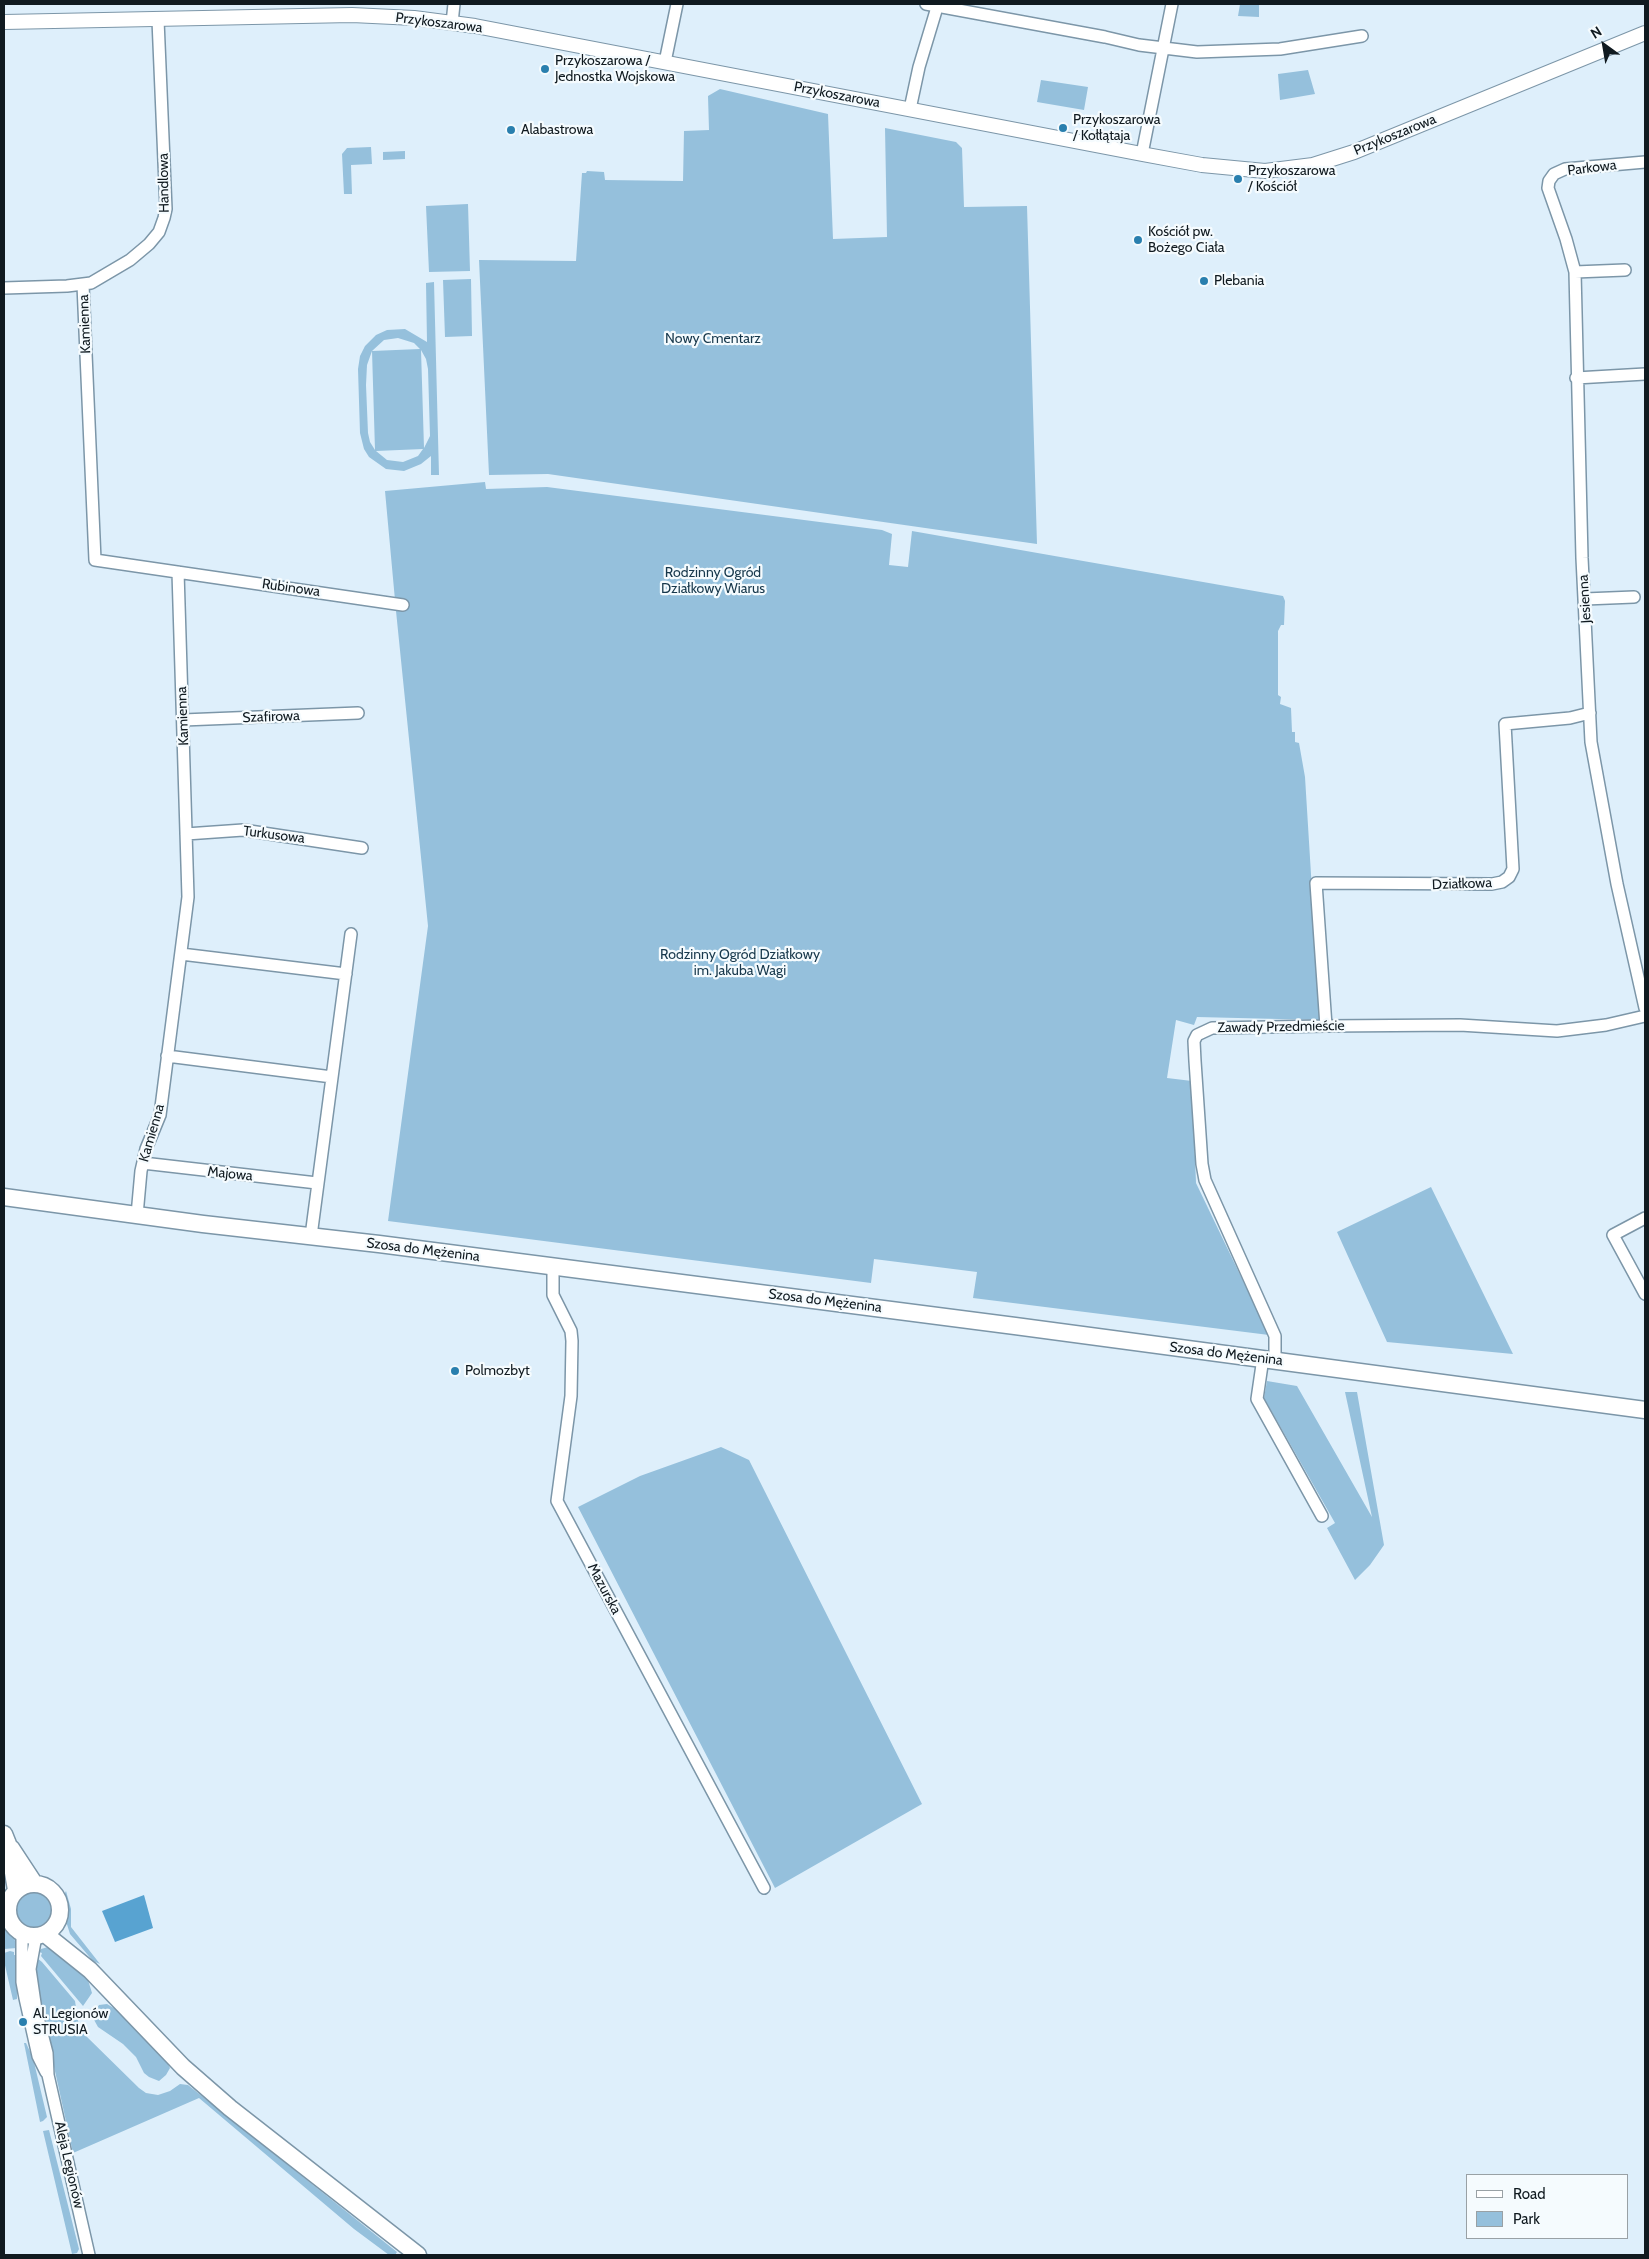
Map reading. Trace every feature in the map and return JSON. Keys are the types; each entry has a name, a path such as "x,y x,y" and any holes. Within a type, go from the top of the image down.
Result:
{"main road":[{"name":"Szosa do Mężenina","path":"4,1197 553,1266 1645,1410"},
{"path":"6,1839 34,1883"},
{"path":"6,1839 16,1890"},
{"path":"90,1970 34,1935 14,1928 5,1911 16,1890 34,1883 42,1884 54,1893 60,1907 57,1922 90,1970 176,2060 230,2108 418,2255"},
{"path":"34,1935 57,1922"}],"street":[{"path":"452,23 454,4"},
{"path":"665,62 677,4"},
{"path":"910,110 934,4 1164,49 1196,52 1250,52 1299,47 1362,36"},
{"path":"1142,154 1172,4"},
{"name":"Przykoszarowa","path":"4,22 377,15 452,23 1142,154 1248,170 1281,170 1314,165 1354,152 1645,33"},
{"name":"Handlowa","path":"4,288 84,284 108,274 136,255 154,238 164,218 158,20"},
{"name":"Parkowa","path":"1548,188 1554,174 1565,169 1645,162"},
{"name":"Jesienna","path":"1548,188 1566,239 1574,272 1582,558 1591,742 1617,884 1645,1008"},
{"path":"1574,272 1625,270"},
{"name":"Kamienna","path":"84,284 94,560 178,572 188,897 160,1115 143,1163 137,1215"},
{"path":"1576,378 1645,374"},
{"name":"Rubinowa","path":"178,572 403,605"},
{"path":"1585,599 1634,597"},
{"name":"Szafirowa","path":"183,720 358,713"},
{"name":"Działkowa","path":"1326,1026 1316,883 1492,884 1502,882 1509,877 1513,858 1505,724 1570,718 1590,713"},
{"name":"Turkusowa","path":"186,834 244,830 362,848"},
{"path":"311,1236 351,934"},
{"path":"181,954 346,974"},
{"name":"Zawady Przedmieście","path":"1269,1359 1275,1336 1205,1180 1202,1164 1194,1040 1201,1032 1212,1028 1326,1026 1460,1026 1558,1031 1606,1025 1645,1016"},
{"path":"167,1056 332,1077"},
{"name":"Majowa","path":"143,1163 317,1183"},
{"path":"1645,1218 1614,1235 1645,1294"},
{"name":"Mazurska","path":"553,1266 553,1295 571,1331 572,1341 571,1396 558,1501 764,1888"},
{"path":"1269,1359 1257,1399 1322,1516"},
{"name":"Aleja Legionów","path":"34,1935 22,1975 25,1998 38,2056 48,2075 89,2255"}],"green space":[{"path":"1240,4 1259,4 1259,17 1238,16"},
{"path":"1308,70 1315,94 1280,100 1278,74"},
{"path":"1041,80 1088,87 1084,110 1037,102"},
{"name":"Nowy Cmentarz","path":"720,89 828,114 833,239 887,237 885,128 956,142 962,148 964,207 1027,206 1037,544 548,474 489,475 479,260 576,261 582,173 587,171 604,172 605,180 683,181 684,131 709,130 708,96"},
{"path":"371,147 372,164 351,165 352,194 344,194 342,154 347,148"},
{"path":"405,151 405,159 383,160 383,152"},
{"path":"468,204 470,271 429,272 426,206"},
{"path":"471,279 472,336 445,337 443,280"},
{"path":"434,282 439,475 431,475 431,456 421,464 404,471 386,469 369,457 364,449 360,433 358,369 360,356 365,346 376,335 387,330 405,329 427,342 426,283","holes":["398,338 414,343 420,349 372,351 384,340","421,350 426,359 428,369 430,436 424,448","372,351 375,450 370,442 368,433 366,385 367,365","423,449 418,456 403,462 387,460 376,451"]},
{"name":"Rodzinny Ogród Działkowy im. Jakuba Wagi","path":"485,482 486,489 547,487 882,530 892,534 889,565 908,567 912,531 1283,596 1285,601 1284,625 1281,625 1278,631 1278,695 1281,697 1280,704 1291,708 1292,732 1295,732 1295,742 1299,743 1305,777 1320,1020 1197,1017 1194,1025 1176,1020 1167,1078 1192,1081 1196,1183 1269,1335 973,1298 977,1272 874,1259 871,1283 388,1221 428,926 385,491"},
{"path":"1431,1187 1513,1354 1387,1342 1337,1232"},
{"path":"1267,1381 1297,1386 1372,1517 1345,1392 1357,1392 1384,1545 1370,1565 1355,1580 1327,1528 1335,1523 1264,1398"},
{"path":"721,1447 749,1460 922,1804 775,1888 578,1507 640,1476"},
{"path":"66,1891 71,1909 71,1927 100,1964 93,1961 70,1934 65,1918 67,1910 64,1895"},
{"path":"34,1892 47,1897 52,1910 47,1923 34,1928 21,1923 16,1910 21,1897"},
{"path":"4,1924 13,1934 17,1948 4,1949"},
{"path":"48,1947 54,1949 88,1980 92,1993 83,2006 41,1956 42,1953 39,1952 41,1949"},
{"path":"10,1951 17,1955 17,1999 13,2000 4,1961 4,1953"},
{"path":"37,1958 75,2001 78,2021 84,2034 139,2088 146,2093 158,2095 170,2091 180,2084 188,2085 397,2252 395,2255 389,2255 354,2229 199,2098 73,2153 38,1994 35,1967"},
{"path":"107,2004 117,2010 166,2060 170,2068 159,2081 144,2073 136,2057 123,2044 98,2027 93,2018 94,2012 99,2005"},
{"path":"24,2043 26,2043 33,2058 47,2117 40,2122"},
{"path":"49,2130 79,2249 77,2253 72,2254 43,2131"}],"shaded area":[{"path":"144,1895 153,1928 115,1942 102,1911"}],"place":[{"name":"Przykoszarowa / Jednostka Wojskowa","path":"545,69"},
{"name":"Przykoszarowa / Kołłątaja","path":"1063,128"},
{"name":"Alabastrowa","path":"511,130"},
{"name":"Przykoszarowa / Kościół","path":"1238,179"},
{"name":"Kościół pw. Bożego Ciała","path":"1138,240"},
{"name":"Plebania","path":"1204,281"},
{"name":"Polmozbyt","path":"455,1371"},
{"name":"Al. Legionów STRUSIA","path":"23,2022"}],"park label":[{"name":"Rodzinny Ogród Działkowy Wiarus","path":"713,582"}]}
